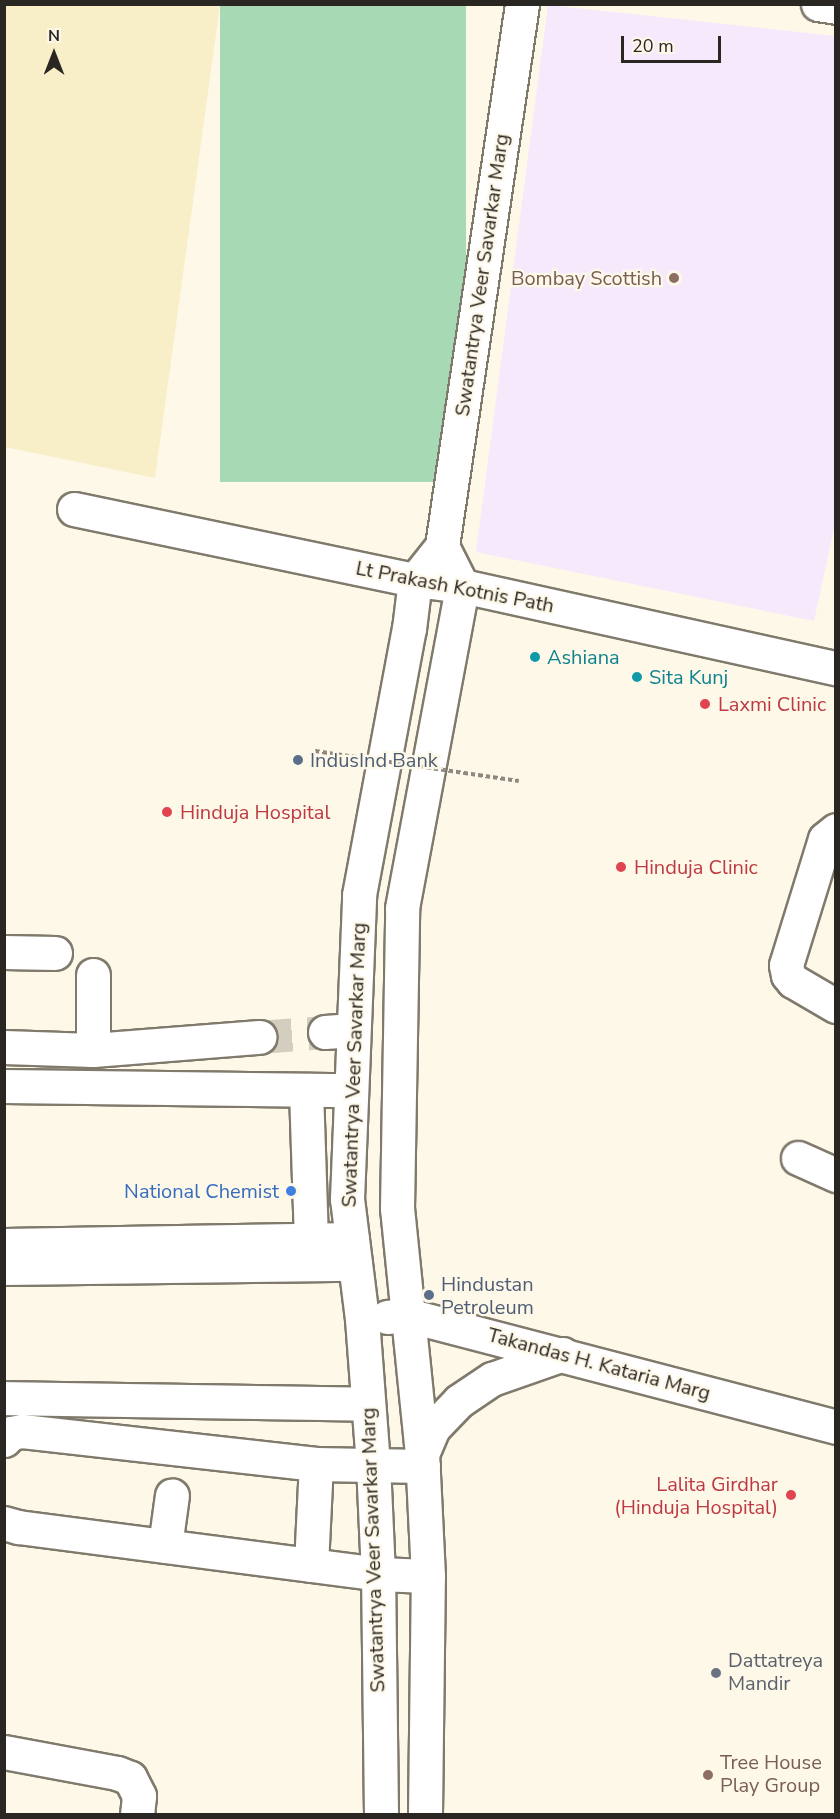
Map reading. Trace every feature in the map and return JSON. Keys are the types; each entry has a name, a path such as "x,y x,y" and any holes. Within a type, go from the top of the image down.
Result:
{"street":[{"name":"Swatantrya Veer Savarkar Marg","path":"442,546 522,4"},
{"path":"818,4 836,7"},
{"name":"Lt Prakash Kotnis Path","path":"74,508 415,579 462,586 836,668"},
{"path":"415,579 442,546 462,586 402,908 396,1209 423,1460 428,1576 425,1815"},
{"name":"Swatantrya Veer Savarkar Marg","path":"381,1815 378,1574 373,1465 362,1320 348,1199 351,1090 339,1031 358,896 409,629 415,579"},
{"path":"836,830 825,839 786,965 788,975 794,981 836,1006"},
{"path":"4,952 55,952"},
{"path":"93,975 93,1050"},
{"path":"4,1047 93,1050 260,1037"},
{"path":"4,1086 351,1090"},
{"path":"306,1090 311,1240"},
{"path":"798,1158 836,1175"},
{"path":"4,1245 311,1240 354,1251"},
{"path":"4,1268 354,1251"},
{"name":"Takandas H. Kataria Marg","path":"362,1320 406,1315 836,1427"},
{"path":"423,1460 433,1428 459,1401 492,1379 562,1354"},
{"path":"4,1398 368,1404"},
{"path":"4,1440 11,1433 22,1431 316,1464 373,1465 423,1460"},
{"path":"311,1565 316,1464"},
{"path":"165,1546 172,1495"},
{"path":"4,1523 18,1527 378,1574 428,1576"},
{"path":"4,1752 117,1773 130,1778 139,1796 137,1815"}],"path":[{"path":"315,751 519,781"}],"shaded area":[{"name":"Bombay Scottish","path":"548,5 835,36 836,519 814,621 476,552"}],"green space":[{"path":"220,5 466,5 466,482 220,482"}],"sand":[{"path":"4,5 220,5 155,478 5,447"}],"tunnel":[{"path":"259,1037 325,1032"}],"place":[{"name":"Bombay Scottish","path":"674,278"},
{"name":"Ashiana","path":"535,657"},
{"name":"Sita Kunj","path":"637,677"},
{"name":"Laxmi Clinic","path":"705,704"},
{"name":"IndusInd Bank","path":"298,760"},
{"name":"Hinduja Hospital","path":"167,812"},
{"name":"Hinduja Clinic","path":"621,867"},
{"name":"National Chemist","path":"291,1191"},
{"name":"Hindustan Petroleum","path":"429,1295"},
{"name":"Lalita Girdhar (Hinduja Hospital)","path":"791,1495"},
{"name":"Dattatreya Mandir","path":"716,1673"},
{"name":"Tree House Play Group","path":"708,1775"}]}
